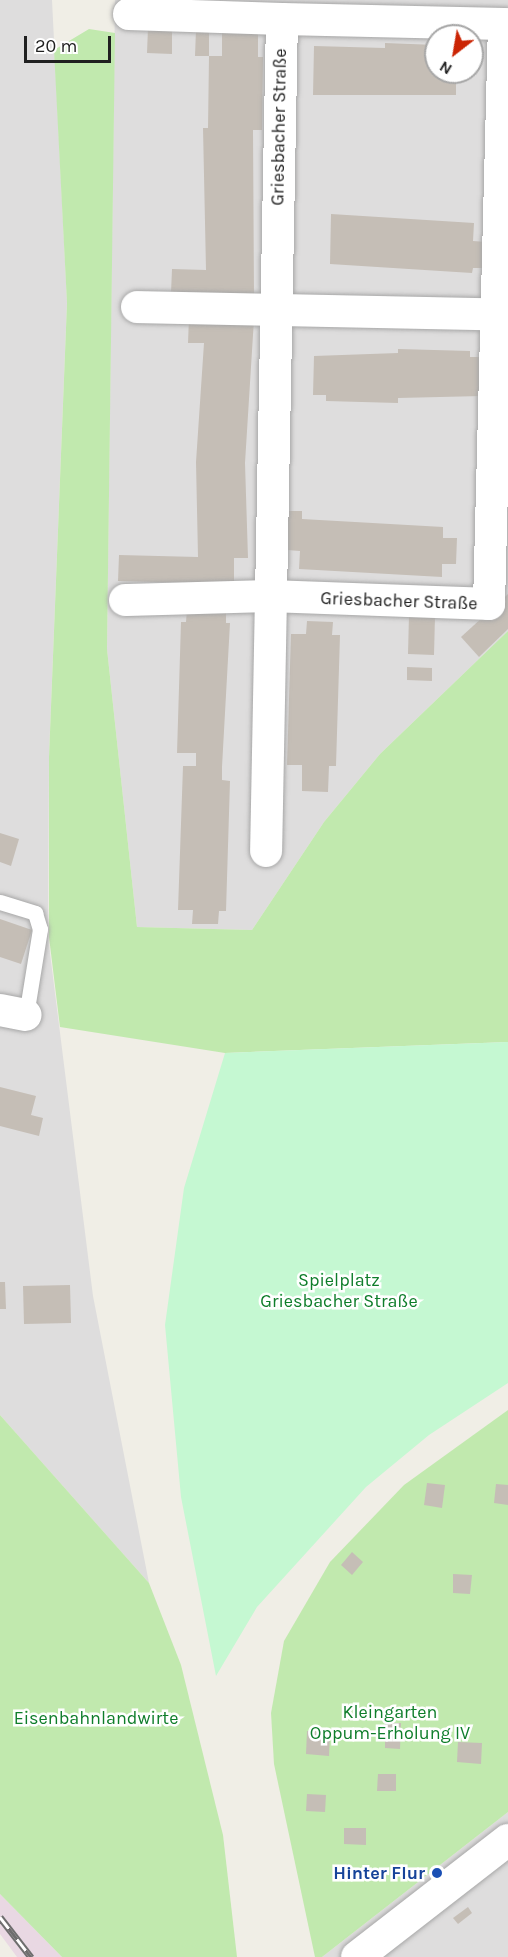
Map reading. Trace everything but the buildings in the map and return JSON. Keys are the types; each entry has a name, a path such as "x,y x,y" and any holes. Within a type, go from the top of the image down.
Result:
{"street":[{"name":"Griesbacher Straße","path":"125,600 271,596 489,604 502,315 506,24 129,14"},
{"name":"Griesbacher Straße","path":"266,851 282,19"},
{"path":"137,307 275,306 502,315"},
{"path":"357,1957 508,1840"}],"lane":[{"path":"0,902 35,913 40,929 13,1012"}],"shaded area":[{"path":"0,0 52,0 67,302 49,756 48,937 93,1296 149,1583 0,1415"},
{"path":"115,0 508,0 508,631 380,754 324,822 252,930 137,927 107,649"},
{"path":"508,1812 508,1957 322,1957"},
{"path":"0,1894 62,1957 17,1957 0,1934"}],"green space":[{"path":"89,29 115,33 107,649 137,927 252,930 324,822 380,754 508,631 508,1042 225,1053 60,1027 49,937 49,757 67,303 54,50"},
{"name":"Spielplatz Griesbacher Straße","path":"508,1042 508,1383 429,1435 366,1487 257,1607 216,1676 181,1497 165,1325 184,1188 225,1053"},
{"name":"Kleingarten Oppum-Erholung IV","path":"508,1410 508,1812 322,1957 315,1957 274,1764 271,1713 284,1641 330,1562 404,1485"},
{"name":"Eisenbahnlandwirte","path":"0,1415 149,1583 181,1665 223,1835 237,1957 62,1957 0,1894"}],"railway":[{"path":"0,1917 31,1957"}],"place":[{"name":"Hinter Flur","path":"437,1873"}]}
